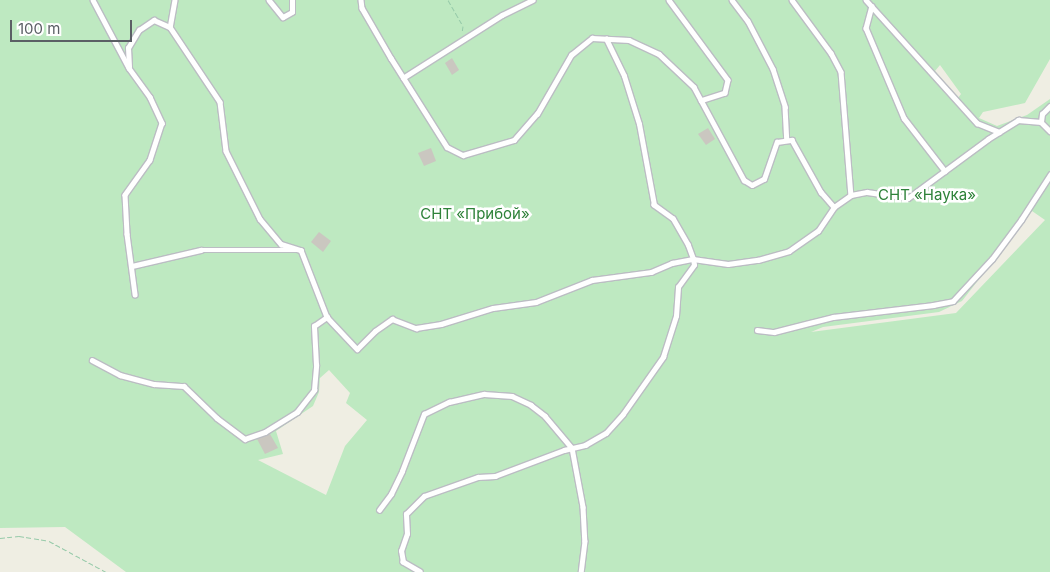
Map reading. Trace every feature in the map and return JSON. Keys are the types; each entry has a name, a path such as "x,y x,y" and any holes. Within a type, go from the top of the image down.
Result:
{"lane":[{"path":"93,0 129,68 150,97 162,123 150,160 125,195 127,234 135,294"},
{"path":"170,26 175,0"},
{"path":"269,0 283,18 292,12 292,0"},
{"path":"361,0 362,8 403,78 447,147 463,155 514,140 537,114 571,55 592,38 628,40 659,54 694,87 744,180 752,184 764,179 777,142 792,140 821,192 834,207"},
{"path":"403,78 502,15 532,0"},
{"path":"669,0 728,80 725,93 701,101"},
{"path":"732,0 748,21 773,69 786,107 787,140"},
{"path":"792,0 831,53 841,72 851,195"},
{"path":"866,0 977,123 999,132"},
{"path":"872,6 866,28 904,118 945,171"},
{"path":"129,68 128,48 139,30 154,20 170,26 220,102 226,151 260,219 281,244 301,250"},
{"path":"420,572 403,562 401,551 407,534 406,514 424,496 478,476 495,476 585,445 606,433 623,414 663,357 676,316 678,287 694,265 693,259 688,245 673,218 654,205 639,124 624,76 606,39"},
{"path":"1041,122 1042,114 1050,106"},
{"path":"301,250 327,317 357,349 375,331 392,319 416,328 441,324 493,308 536,302 592,280 651,272 672,263 693,259 728,264 758,260 789,252 818,231 834,207 851,195 867,192 908,198 1018,120 1041,122 1050,131"},
{"path":"757,330 774,332 833,317 933,306 953,301 992,258 1021,220 1050,175"},
{"path":"132,266 201,250 301,250"},
{"path":"92,360 120,375 154,384 184,386 217,418 245,439 265,432 297,412 314,390 316,365 314,326 327,317"},
{"path":"379,510 391,494 402,471 424,414 449,402 484,394 512,396 532,405 545,416 572,448 583,507 585,541 581,572"}],"path":[{"path":"448,0 463,26 462,40"},
{"path":"0,538 19,536 49,541 106,572"}],"green space":[{"path":"0,0 1050,0 1050,59 1025,103 983,112 979,118 997,126 1027,115 1050,99 1050,572 126,572 65,527 0,528","holes":["940,65 961,94 958,98 935,71","1032,211 1045,220 956,313 811,332 823,327 939,312 962,301","329,370 350,393 346,403 367,420 345,446 326,495 258,460 283,454 276,431 313,406 319,392 320,378"]}],"building":[{"path":"452,58 459,70 452,75 445,63"},
{"path":"708,128 715,139 706,145 698,134"},
{"path":"431,148 436,161 424,166 418,153"},
{"path":"319,232 331,241 323,252 311,242"},
{"path":"270,434 278,448 265,454 257,439"}],"park label":[{"name":"СНТ «Наука»","path":"927,195"},
{"name":"СНТ «Прибой»","path":"475,214"}]}
